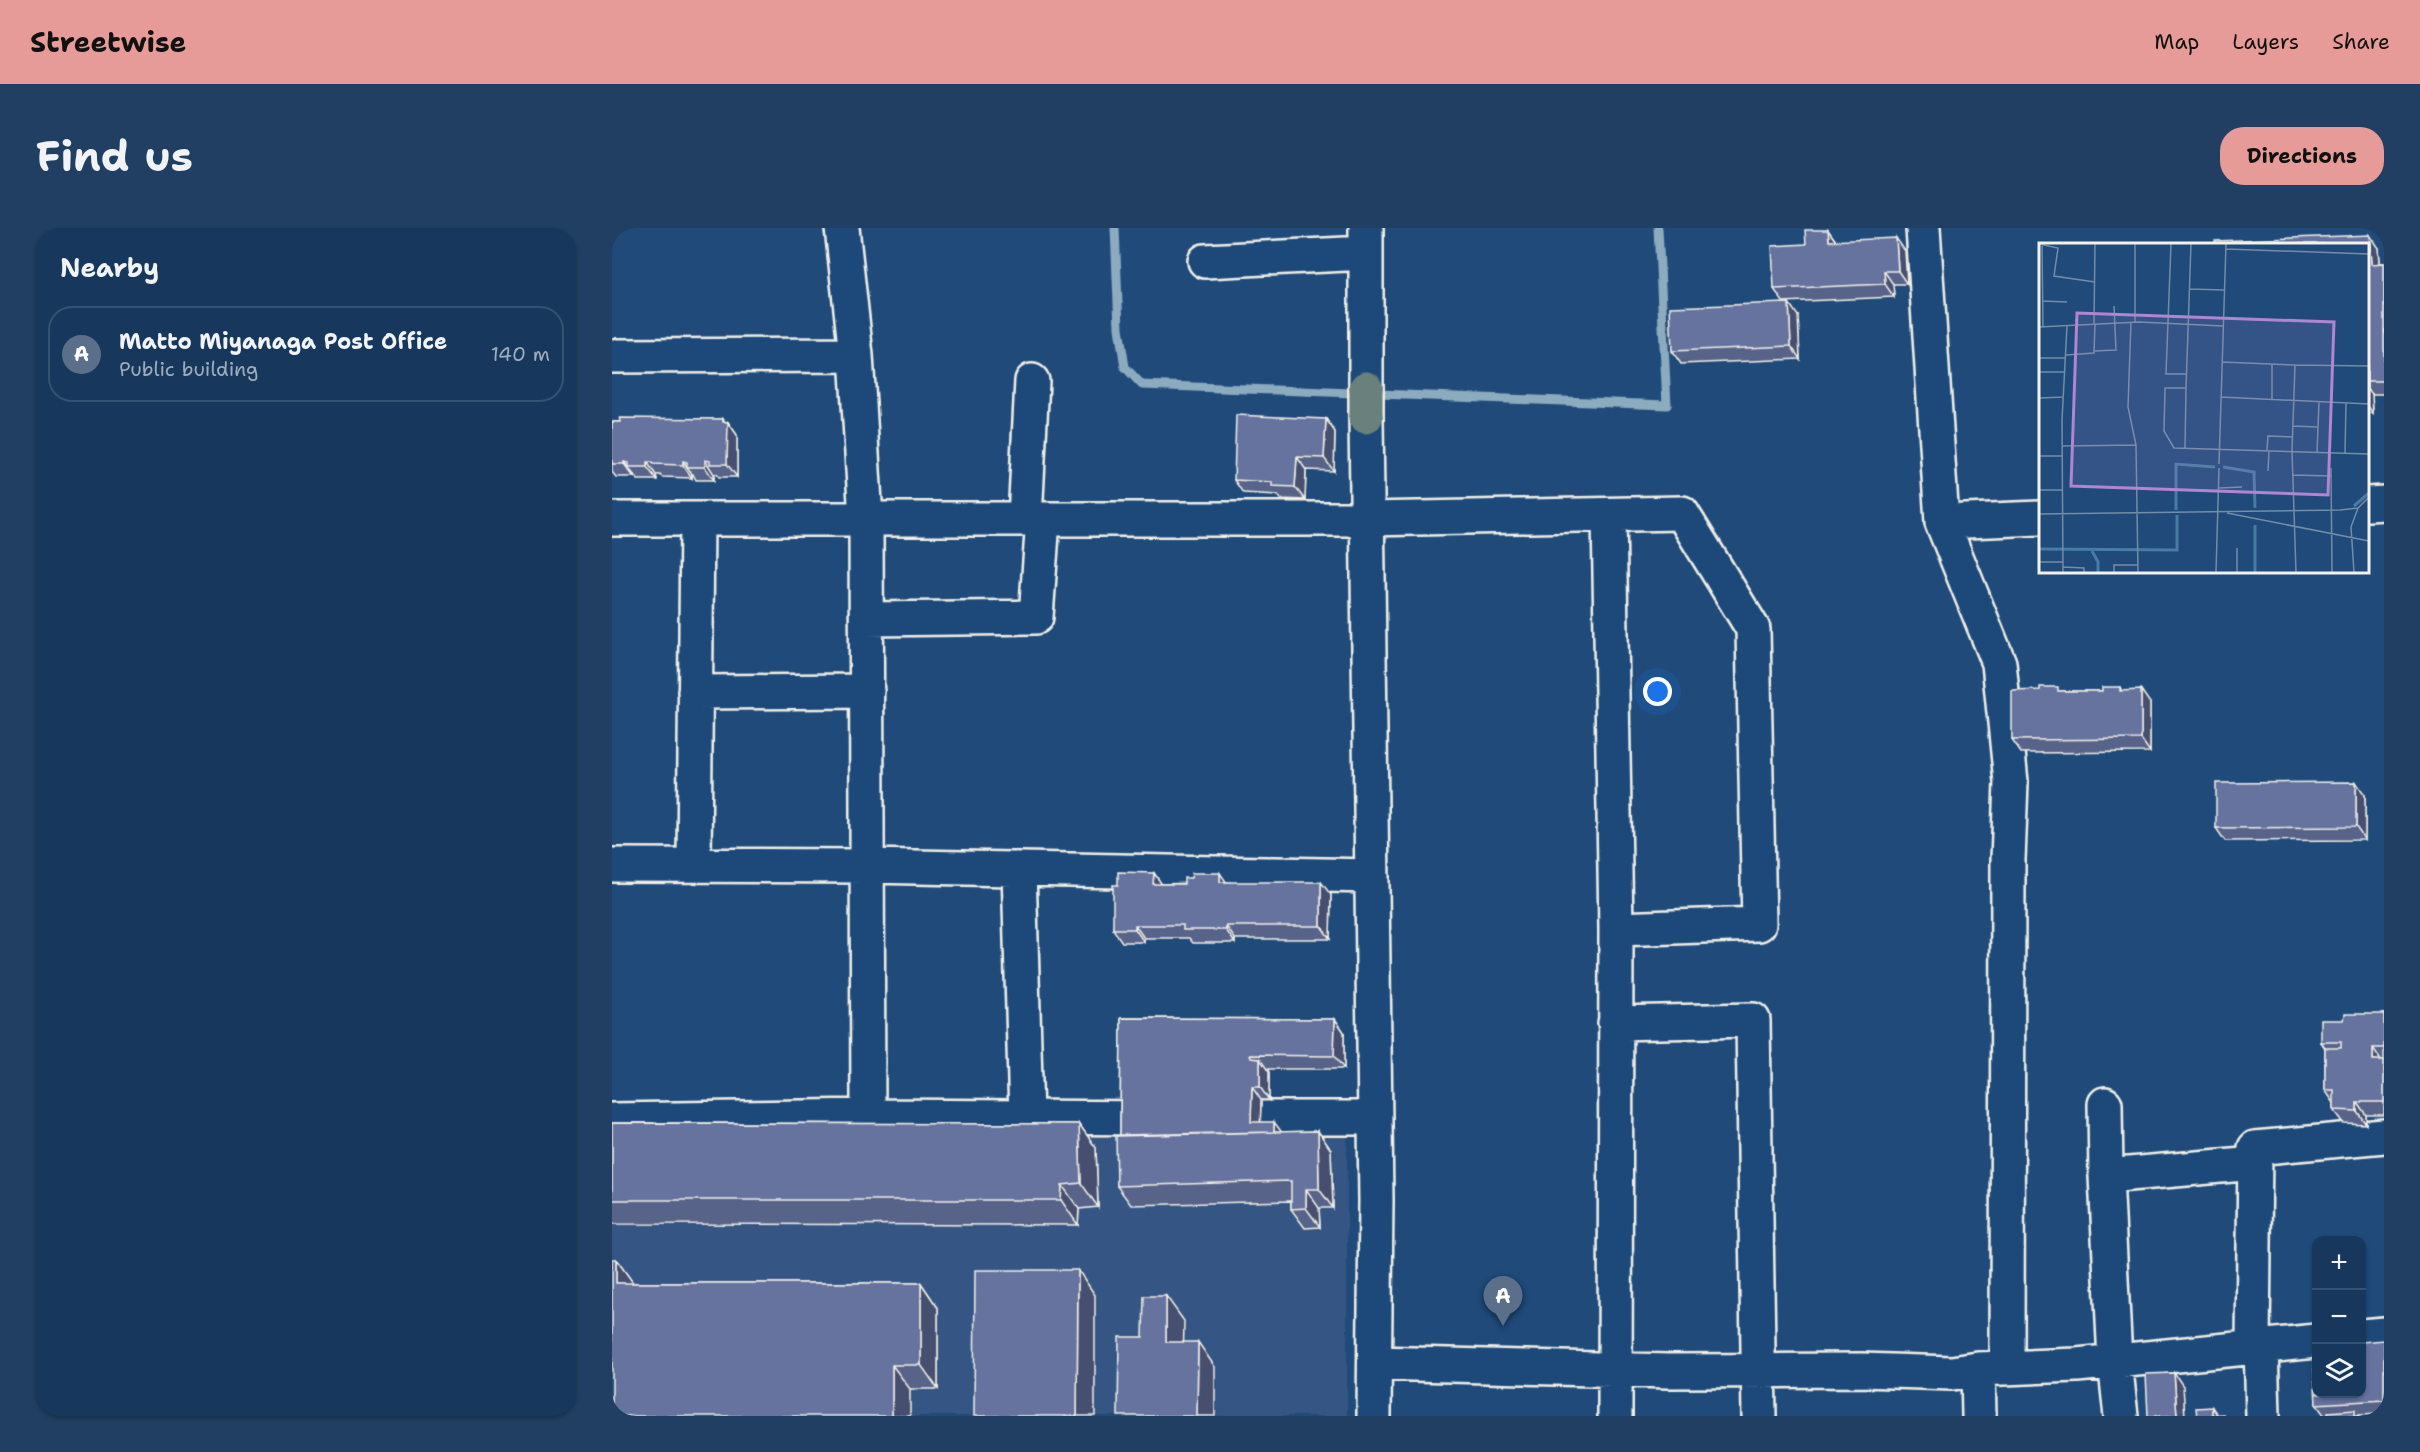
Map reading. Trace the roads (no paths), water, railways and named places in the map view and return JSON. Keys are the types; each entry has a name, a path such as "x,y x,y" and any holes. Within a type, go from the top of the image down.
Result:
{"street":[{"path":"842,228 856,355 866,519 868,1116"},
{"path":"1923,228 1942,522 2000,663 2011,782 1992,1368 1979,1416"},
{"path":"1204,261 1366,240 1367,519 1375,1118 1374,1416"},
{"path":"612,356 856,355"},
{"path":"867,619 1036,617 1032,381"},
{"path":"2369,504 2384,503"},
{"path":"612,519 1367,519 1682,513 1753,629 1759,924 1616,929"},
{"path":"1609,515 1616,929 1615,1416"},
{"path":"1942,522 2039,518"},
{"path":"694,865 697,519"},
{"path":"695,692 867,691"},
{"path":"612,865 867,866 1372,876"},
{"path":"1019,869 1026,1117"},
{"path":"1616,1023 1753,1020 1759,1416"},
{"path":"2105,1104 2106,1176 2115,1361 2121,1416"},
{"path":"612,1120 868,1116 1375,1118"},
{"path":"2263,1416 2257,1347 2255,1148 2384,1136"},
{"path":"2106,1176 2255,1163"},
{"path":"2366,1336 2384,1334"},
{"path":"1374,1363 1615,1369 1861,1370 1952,1373 1992,1368 2115,1361 2312,1341"}],"waterway":[{"path":"1115,228 1119,328 1125,367 1142,385 1667,405 1658,228"}],"place":[{"name":"Matto Miyanaga Post Office","path":"1503,1326"}]}
